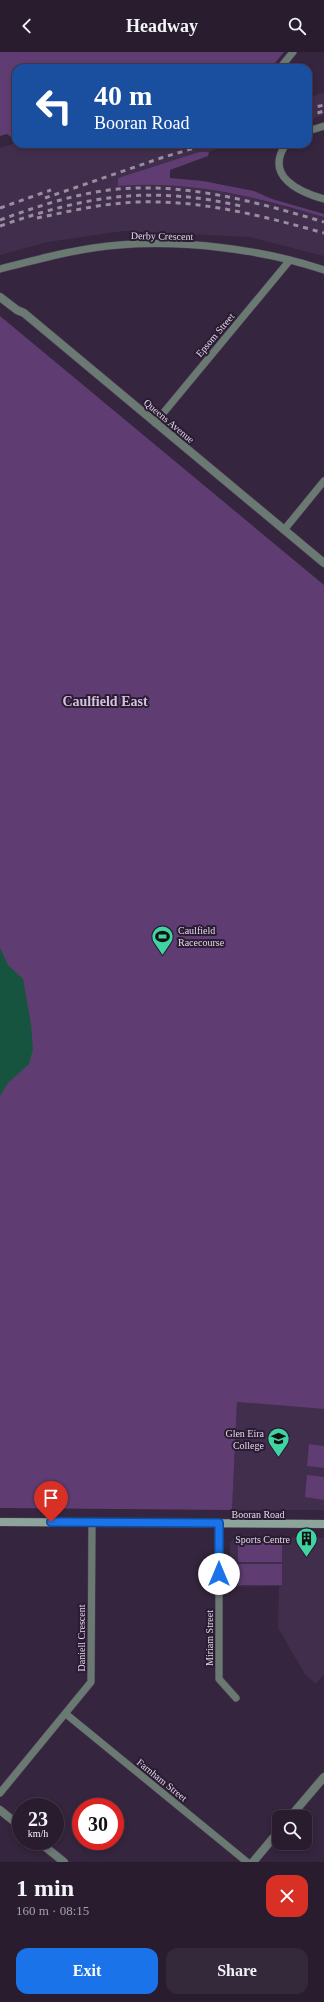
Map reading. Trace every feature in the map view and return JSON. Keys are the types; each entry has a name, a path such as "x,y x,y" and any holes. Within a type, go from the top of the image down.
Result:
{"main road":[{"name":"Booran Road","path":"0,1522 324,1524"}],"street":[{"path":"283,64 293,52"},
{"path":"312,130 324,126"},
{"path":"283,148 279,160 281,171 288,184 299,191 324,200"},
{"name":"Derby Crescent","path":"0,269 82,251 119,245 158,245 218,248 290,260 324,270"},
{"name":"Epsom Street","path":"155,423 290,260"},
{"name":"Queens Avenue","path":"0,297 17,310 24,313 324,563"},
{"path":"284,530 324,481"},
{"name":"Daniell Crescent","path":"0,1793 91,1682 92,1523"},
{"name":"Miriam Street","path":"219,1523 219,1679 236,1698"},
{"name":"Farnham Street","path":"66,1714 246,1862"},
{"path":"296,1810 324,1776"},
{"path":"0,1810 12,1820"},
{"path":"253,1862 272,1839"},
{"path":"49,1850 64,1862"}],"shaded area":[{"path":"0,52 284,52 274,64 12,64 12,138 7,134 0,136"},
{"path":"324,92 324,115 312,119 312,96"},
{"path":"12,144 12,148 220,148 209,152 199,152 118,178 118,186 150,183 201,187 324,217 324,256 249,237 123,231 48,242 0,255 0,148"},
{"path":"199,152 209,152 208,156 170,170 170,178 203,181 254,191 272,199 324,214 324,217 248,197 197,188 145,185 118,186 118,178"},
{"name":"Caulfield Racecourse","path":"0,316 324,585 324,1409 237,1402 232,1510 0,1508"},
{"path":"0,948 8,965 23,979 31,1024 33,1049 29,1064 8,1083 0,1096"},
{"name":"Glen Eira College","path":"237,1402 324,1409 324,1510 232,1510"},
{"path":"309,1444 324,1446 324,1468 307,1466"},
{"path":"307,1475 324,1477 324,1500 305,1497"},
{"path":"236,1537 324,1538 324,1674 316,1684 305,1674 278,1628 279,1586 230,1587 230,1543"},
{"path":"238,1542 282,1542 282,1562 238,1562"},
{"path":"238,1564 282,1564 282,1585 238,1585"}],"railway":[{"path":"312,108 324,105"},
{"path":"312,115 324,111"},
{"path":"45,198 194,148"},
{"path":"0,220 43,205 73,197 118,189 144,188 170,189 222,196 248,201 324,222"},
{"path":"0,208 51,190"},
{"path":"0,226 62,207 121,197 150,195 180,196 212,200 245,207"},
{"path":"37,218 113,204 163,202 209,206 232,210 324,233"}],"place":[{"name":"Caulfield Racecourse","path":"162,956"},
{"name":"Glen Eira College","path":"279,1458"},
{"name":"Sports Centre","path":"306,1558"}],"district":[{"name":"Caulfield East","path":"105,701"}],"route":[{"path":"51,1522 219,1523 219,1574"}]}
